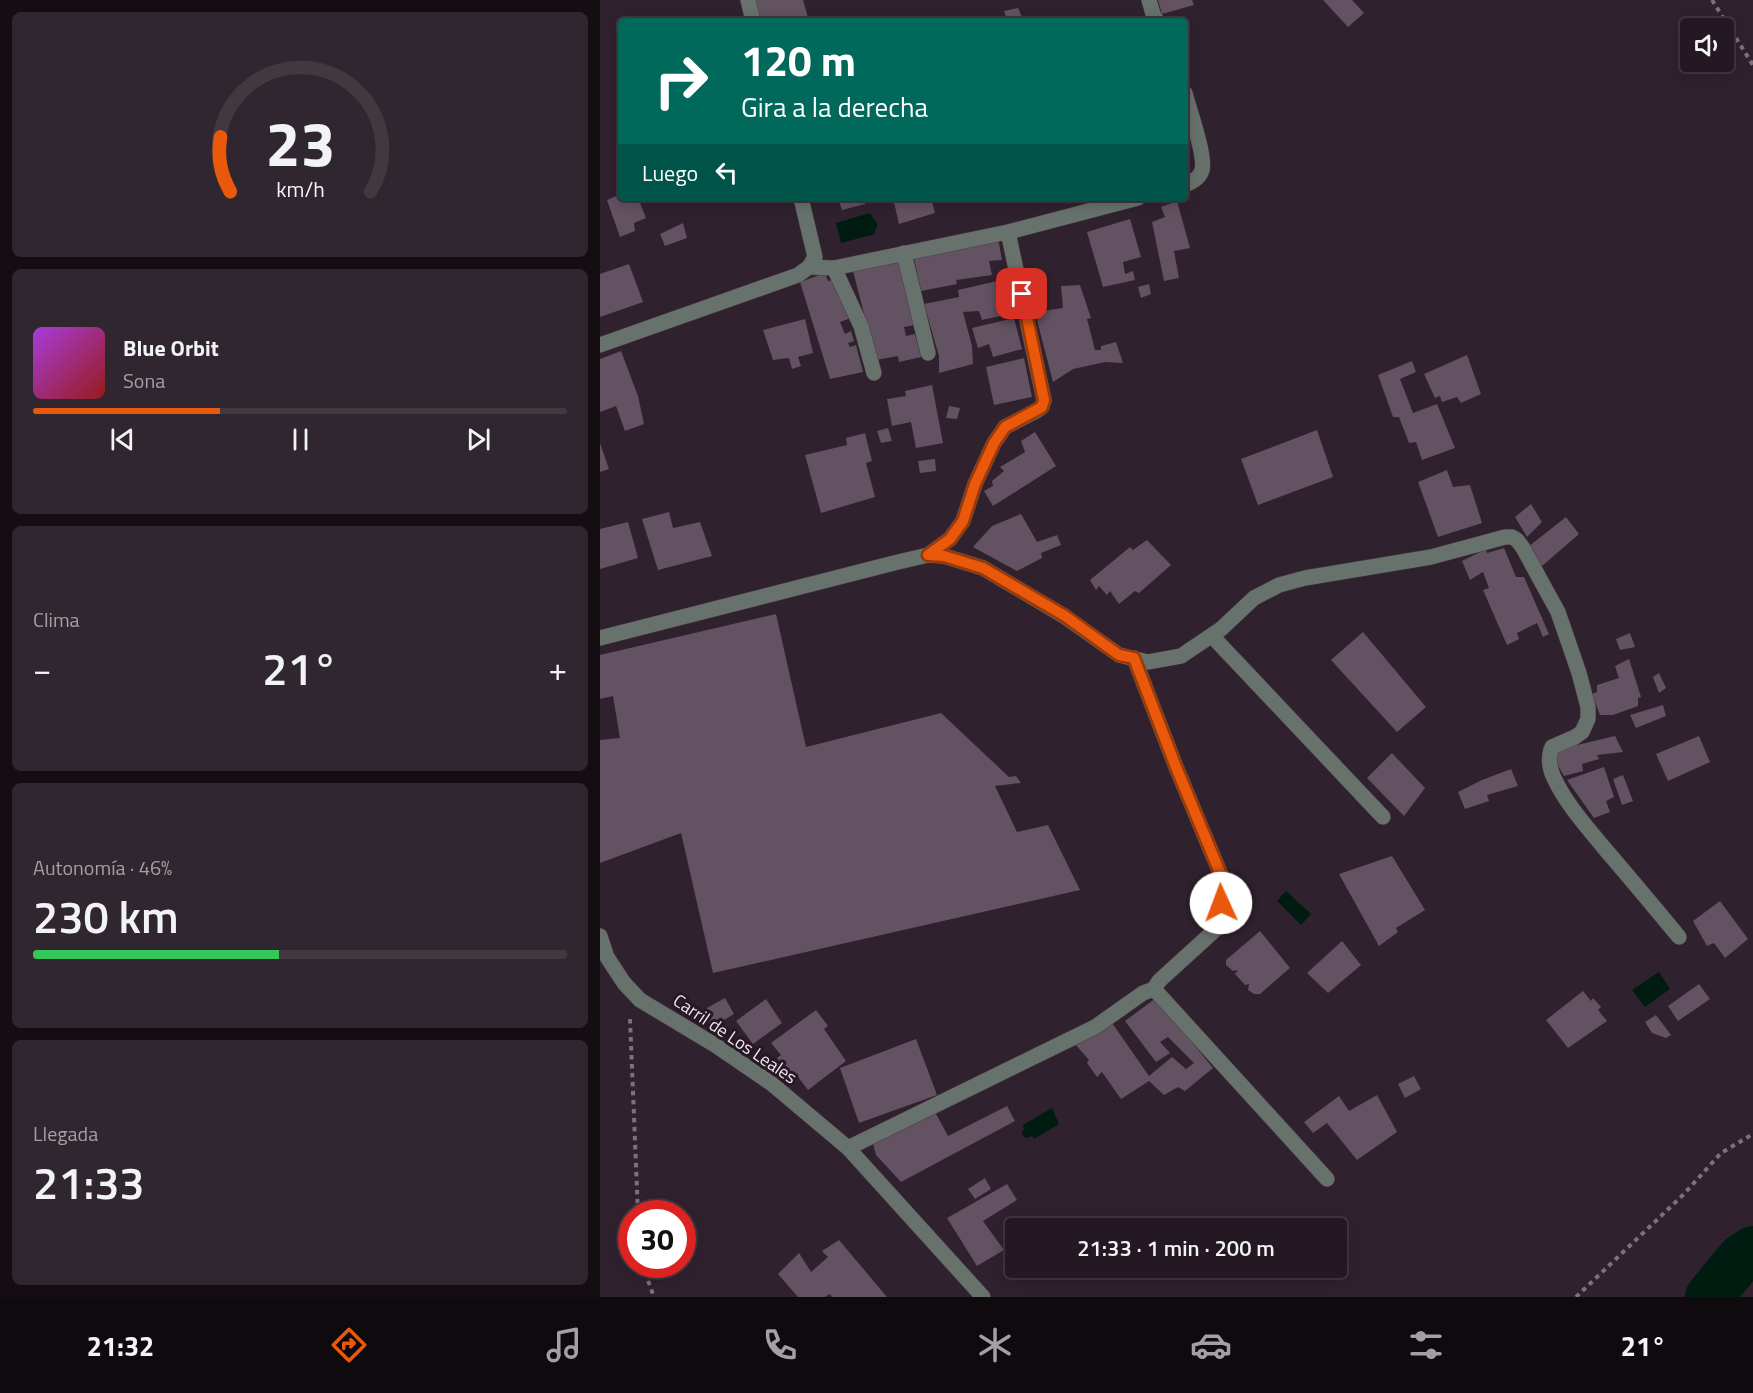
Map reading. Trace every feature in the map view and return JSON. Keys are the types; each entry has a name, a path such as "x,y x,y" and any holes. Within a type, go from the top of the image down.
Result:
{"street":[{"path":"748,0 752,18"},
{"path":"1149,0 1155,18"},
{"path":"1188,104 1201,150 1203,169 1199,176 1188,184"},
{"path":"600,345 798,275 809,267 815,257 802,201"},
{"path":"809,267 834,268 1008,232 1127,201"},
{"path":"928,555 950,539 963,521 975,484 994,443 1005,427 1042,407 1044,400 1008,232"},
{"path":"904,253 928,353"},
{"path":"834,268 861,326 874,373"},
{"path":"600,638 928,555 944,556 983,568 1065,616 1119,655 1148,662 1181,656 1221,629 1254,598 1279,585 1305,578 1431,557 1512,537 1517,540 1558,612 1588,706 1588,719 1582,732 1552,747 1550,752 1552,775 1561,792 1584,823 1679,937"},
{"path":"1212,636 1383,817"},
{"path":"848,1148 1095,1027 1143,993 1154,989 1159,981 1215,930 1221,903 1221,875 1134,658"},
{"name":"Carril de Los Leales","path":"600,936 604,958 640,1000 715,1045 772,1083 848,1148 983,1297"},
{"path":"1154,989 1327,1179"}],"path":[{"path":"1712,0 1753,65"},
{"path":"629,988 637,1200"},
{"path":"1576,1297 1684,1194 1721,1153 1753,1134"},
{"path":"647,1278 654,1297"}],"shaded area":[{"path":"870,213 878,225 875,234 841,243 836,223"},
{"path":"1286,891 1311,914 1301,925 1277,901"},
{"path":"1659,972 1670,989 1645,1007 1632,990"},
{"path":"1052,1108 1059,1124 1034,1139 1032,1136 1026,1138 1023,1136 1023,1125"}],"building":[{"path":"754,0 803,0 808,18 758,18"},
{"path":"1158,0 1192,0 1194,5 1162,14"},
{"path":"1323,0 1352,0 1364,13 1348,27"},
{"path":"1018,8 1023,18 1006,18 1004,11"},
{"path":"618,195 618,201 639,201 646,218 634,223 635,231 620,237 607,200"},
{"path":"839,201 865,201 865,204 842,210"},
{"path":"894,201 932,201 935,213 899,224"},
{"path":"1177,201 1190,248 1174,251 1179,278 1164,281 1152,222 1165,217 1161,207"},
{"path":"1130,219 1141,257 1123,262 1125,274 1133,271 1135,280 1103,287 1087,232"},
{"path":"683,223 687,238 665,246 660,234"},
{"path":"994,238 999,243 1002,260 989,261 992,275 956,280 957,284 921,291 914,258"},
{"path":"899,258 915,325 904,327 906,336 915,334 921,357 899,362 898,356 876,360 853,271"},
{"path":"629,264 643,302 600,317 600,274"},
{"path":"825,273 828,281 836,279 851,318 840,322 845,334 851,331 854,341 848,343 850,347 856,345 863,372 830,379 800,282"},
{"path":"1006,279 1014,313 982,320 979,311 963,312 972,346 973,364 939,373 939,356 924,304 959,297 958,290"},
{"path":"1149,284 1151,294 1141,298 1138,287"},
{"path":"1080,285 1091,318 1087,319 1095,350 1101,350 1101,346 1116,342 1123,363 1105,362 1073,369 1053,382 1035,312 1063,308 1061,286"},
{"path":"1014,318 1022,349 993,357 989,344 978,348 972,328"},
{"path":"805,319 813,353 798,357 801,366 792,369 789,358 773,360 763,330"},
{"path":"621,351 638,396 644,424 625,431 616,406 600,412 600,359"},
{"path":"1467,355 1481,394 1461,403 1457,397 1442,402 1440,396 1435,398 1424,374"},
{"path":"1024,358 1032,397 994,405 986,367"},
{"path":"1412,361 1416,372 1400,379 1413,413 1437,404 1455,448 1422,460 1416,442 1409,443 1399,417 1393,417 1378,375"},
{"path":"932,385 943,443 916,448 911,422 892,426 887,399 906,396 905,391"},
{"path":"949,406 960,408 957,419 946,418"},
{"path":"888,428 892,441 881,443 877,431"},
{"path":"1317,430 1333,477 1258,505 1241,459"},
{"path":"1035,432 1056,466 993,506 984,491 993,486 992,481 1004,471 1000,467 1025,452 1021,441"},
{"path":"865,433 872,461 866,463 875,497 821,513 805,455 847,445 846,438"},
{"path":"600,443 609,469 600,472"},
{"path":"935,459 936,471 920,473 918,461"},
{"path":"1447,470 1453,487 1470,485 1482,523 1438,537 1418,482"},
{"path":"1531,504 1542,522 1527,537 1515,517"},
{"path":"669,512 673,528 700,522 712,556 658,570 642,519"},
{"path":"1021,514 1037,542 1057,535 1061,545 1041,553 1042,558 1017,571 973,547 992,526"},
{"path":"1566,517 1579,534 1542,566 1528,547"},
{"path":"628,522 638,558 600,569 600,529"},
{"path":"1147,540 1171,565 1139,593 1135,591 1119,604 1110,591 1107,595 1099,586 1096,590 1090,580 1130,547 1133,550"},
{"path":"1504,548 1516,577 1524,577 1549,634 1543,637 1537,623 1517,633 1519,639 1507,645 1483,590 1489,588 1483,572 1470,580 1462,561 1486,549 1487,553"},
{"path":"776,614 806,747 941,713 1009,777 1016,776 1021,783 995,786 1017,832 1048,825 1080,890 713,973 681,833 600,863 600,740 620,738 613,696 600,699 600,655"},
{"path":"1363,632 1426,707 1397,732 1331,660"},
{"path":"1630,633 1635,647 1620,650 1616,639"},
{"path":"1629,659 1641,697 1638,698 1638,706 1613,715 1600,715 1592,694 1597,692 1597,685 1619,678 1615,666"},
{"path":"1659,673 1666,688 1659,693 1653,677"},
{"path":"1663,705 1666,716 1636,728 1630,715"},
{"path":"1615,736 1623,752 1597,755 1599,759 1582,764 1583,771 1564,776 1554,759 1560,749"},
{"path":"1699,736 1710,762 1668,781 1656,754"},
{"path":"1392,753 1425,788 1404,816 1367,778"},
{"path":"1604,767 1614,797 1606,801 1610,812 1594,818 1567,780"},
{"path":"1511,769 1518,786 1487,795 1489,801 1465,809 1458,792"},
{"path":"1623,775 1633,801 1622,805 1613,779"},
{"path":"1392,856 1425,910 1396,928 1398,932 1379,946 1339,874"},
{"path":"1720,901 1748,939 1725,958 1714,943 1707,946 1693,921"},
{"path":"1260,931 1290,968 1260,994 1254,994 1248,990 1249,984 1245,985 1235,974 1238,970 1233,971 1226,965 1226,960"},
{"path":"1342,941 1361,965 1328,993 1307,973"},
{"path":"1699,984 1710,999 1678,1021 1668,1006"},
{"path":"1583,991 1591,1001 1593,998 1601,1007 1598,1010 1607,1021 1568,1048 1546,1020"},
{"path":"725,998 734,1014 713,1027 696,1014"},
{"path":"1156,998 1213,1068 1185,1091 1178,1087 1164,1095 1149,1081 1121,1099 1102,1072 1097,1077 1087,1063 1089,1060 1075,1044 1110,1020 1149,1076 1172,1057 1186,1069 1194,1063 1168,1037 1160,1042 1170,1053 1156,1062 1125,1021"},
{"path":"766,999 782,1023 753,1044 736,1021"},
{"path":"816,1010 828,1026 824,1029 846,1061 808,1090 798,1077 794,1080 777,1058 781,1055 771,1043"},
{"path":"1656,1015 1671,1035 1666,1038 1652,1033 1645,1022"},
{"path":"916,1039 937,1095 859,1123 840,1068"},
{"path":"1414,1076 1421,1089 1405,1098 1398,1084"},
{"path":"1377,1095 1397,1132 1357,1160 1327,1123 1313,1133 1304,1122 1339,1096 1349,1111"},
{"path":"1007,1106 1015,1121 901,1182 876,1155 873,1144 935,1112 948,1136"},
{"path":"985,1178 991,1189 975,1199 968,1189"},
{"path":"1007,1184 1017,1200 983,1221 1004,1250 977,1266 947,1218"},
{"path":"839,1240 887,1297 832,1297 830,1294 825,1297 798,1297 778,1274 799,1253 811,1272 828,1257 822,1251"}],"waterway":[{"path":"1709,1297 1741,1258 1753,1250"}],"route":[{"path":"1022,294 1044,400 1042,407 1005,427 994,443 975,484 963,521 950,539 928,555 944,556 983,568 1065,616 1119,655 1134,658 1221,875 1221,903"}]}
